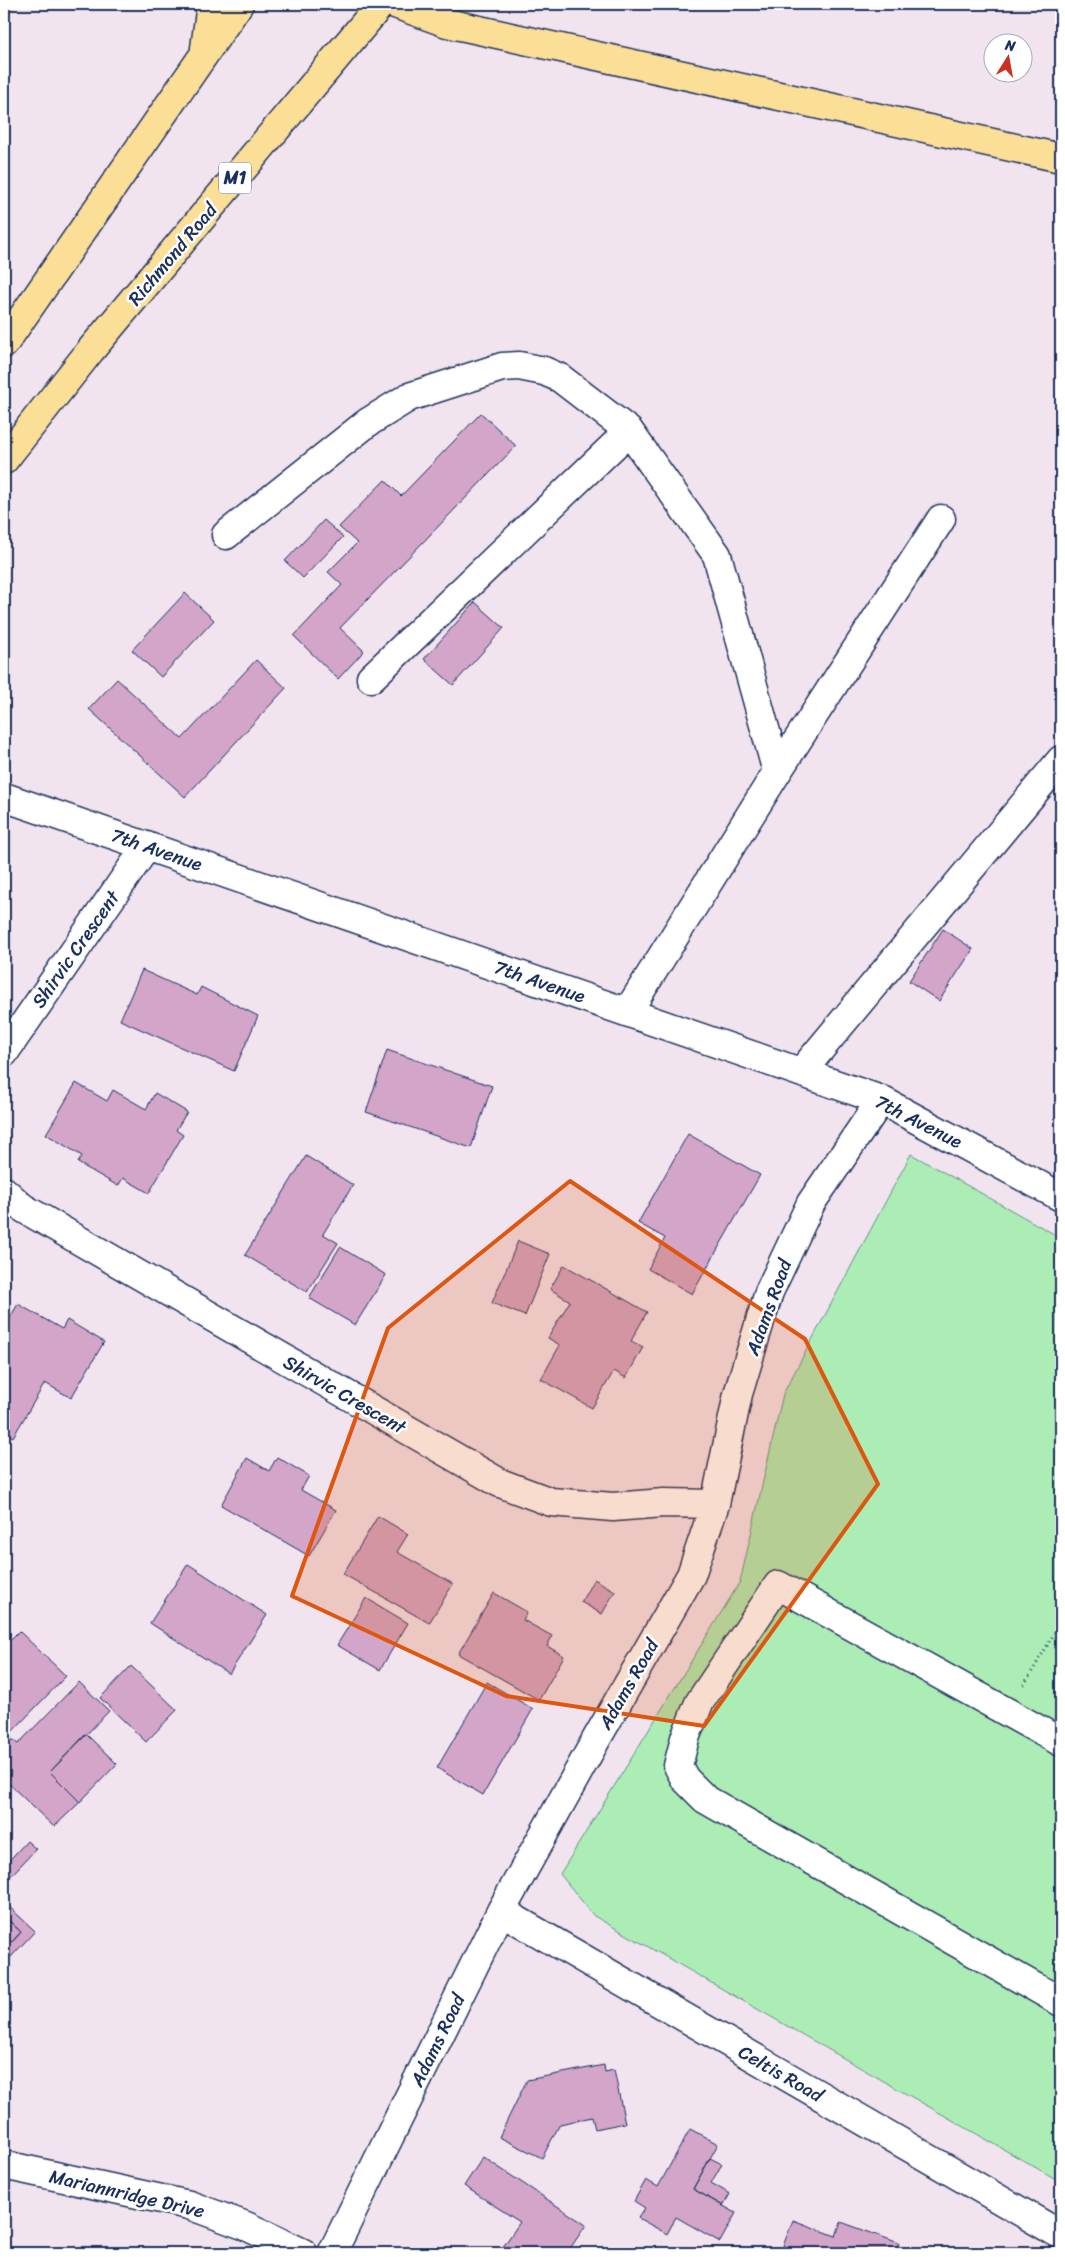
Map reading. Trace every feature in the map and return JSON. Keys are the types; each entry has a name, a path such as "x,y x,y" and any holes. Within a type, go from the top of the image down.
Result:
{"highway":[{"path":"205,52 211,4"},
{"path":"4,344 239,4"},
{"name":"Richmond Road","path":"4,460 90,351 381,4"},
{"path":"396,4 447,23 1061,158"}],"street":[{"path":"226,535 367,424 409,397 502,367 519,366 560,378 629,431 717,554 777,772"},
{"path":"371,678 629,431"},
{"path":"628,1011 777,772 941,519"},
{"path":"802,1071 1061,760"},
{"name":"7th Avenue","path":"4,797 802,1071 881,1100 1061,1197"},
{"name":"Shirvic Crescent","path":"4,1053 147,846"},
{"name":"Adams Road","path":"332,2253 501,1911 597,1738 691,1575 715,1504 738,1394 769,1292 811,1203 881,1100"},
{"name":"Shirvic Crescent","path":"4,1191 23,1208 500,1483 551,1502 613,1507 664,1502 715,1504"},
{"path":"1061,1742 778,1585 698,1703 685,1738 678,1766 685,1779 705,1800 1061,2002"},
{"name":"Celtis Road","path":"501,1911 1061,2235"},
{"name":"Mariannridge Drive","path":"4,2165 189,2205 246,2226 303,2253"}],"path":[{"path":"1009,1712 1061,1622"}],"highlighted area":[{"path":"570,1181 805,1339 878,1484 704,1726 506,1696 292,1596 388,1328"}],"green space":[{"path":"911,1154 1061,1238 1061,2182 594,1916 560,1874 740,1582 783,1394"}],"building":[{"path":"481,413 516,446 340,628 364,651 338,679 294,636 342,585 328,572 357,543 339,527 385,480 401,496"},
{"path":"324,520 343,537 303,578 285,561"},
{"path":"185,593 214,620 161,677 132,650"},
{"path":"475,602 504,628 453,685 424,659"},
{"path":"256,660 286,688 185,797 89,709 117,679 182,739"},
{"path":"943,929 973,949 939,1001 909,981"},
{"path":"142,970 197,995 201,987 258,1016 234,1071 120,1020"},
{"path":"387,1050 492,1086 471,1148 366,1112"},
{"path":"76,1083 107,1101 113,1090 146,1109 155,1093 187,1112 176,1130 183,1135 149,1193 123,1178 118,1186 78,1163 82,1156 46,1134"},
{"path":"688,1134 760,1175 692,1294 648,1269 665,1238 638,1223"},
{"path":"306,1156 353,1185 323,1234 338,1243 307,1292 245,1255"},
{"path":"518,1241 550,1254 525,1316 492,1303"},
{"path":"340,1247 386,1275 355,1325 309,1298"},
{"path":"564,1265 647,1312 631,1341 643,1347 626,1378 614,1371 592,1408 541,1379 560,1345 548,1338 570,1301 550,1289"},
{"path":"18,1304 62,1329 67,1320 104,1342 71,1398 45,1383 13,1437 4,1432 4,1328"},
{"path":"277,1457 309,1476 301,1490 336,1510 309,1556 221,1505 247,1458 269,1471"},
{"path":"378,1516 408,1534 397,1552 453,1584 429,1623 343,1574"},
{"path":"188,1564 267,1615 229,1674 150,1623"},
{"path":"594,1579 615,1591 602,1614 581,1602"},
{"path":"494,1593 527,1612 523,1620 552,1636 547,1646 564,1656 539,1700 458,1654"},
{"path":"366,1598 408,1623 380,1670 337,1645"},
{"path":"19,1631 66,1676 4,1740 4,1646"},
{"path":"131,1666 177,1710 146,1742 100,1698"},
{"path":"79,1682 109,1711 50,1772 80,1802 54,1827 4,1779 4,1740 8,1736 18,1744"},
{"path":"487,1682 533,1709 483,1795 437,1768"},
{"path":"86,1734 117,1764 80,1802 50,1772"},
{"path":"27,1841 36,1849 4,1883 4,1866"},
{"path":"4,1902 35,1931 11,1957 7,1953 4,1957 4,1942 8,1938 12,1942 21,1932 4,1916"},
{"path":"4,1916 21,1932 12,1942 8,1938 4,1942"},
{"path":"604,2065 605,2072 614,2070 625,2123 595,2129 592,2117 560,2124 542,2158 499,2137 527,2080"},
{"path":"690,2129 718,2144 693,2189 736,2213 720,2242 676,2217 667,2234 638,2218 645,2208 634,2201 646,2180 658,2187"},
{"path":"483,2157 586,2225 567,2253 499,2253 520,2222 464,2186"},
{"path":"710,2158 722,2164 711,2183 730,2194 723,2206 693,2189"},
{"path":"793,2220 836,2236 841,2222 899,2243 895,2253 802,2253 783,2246"}]}
